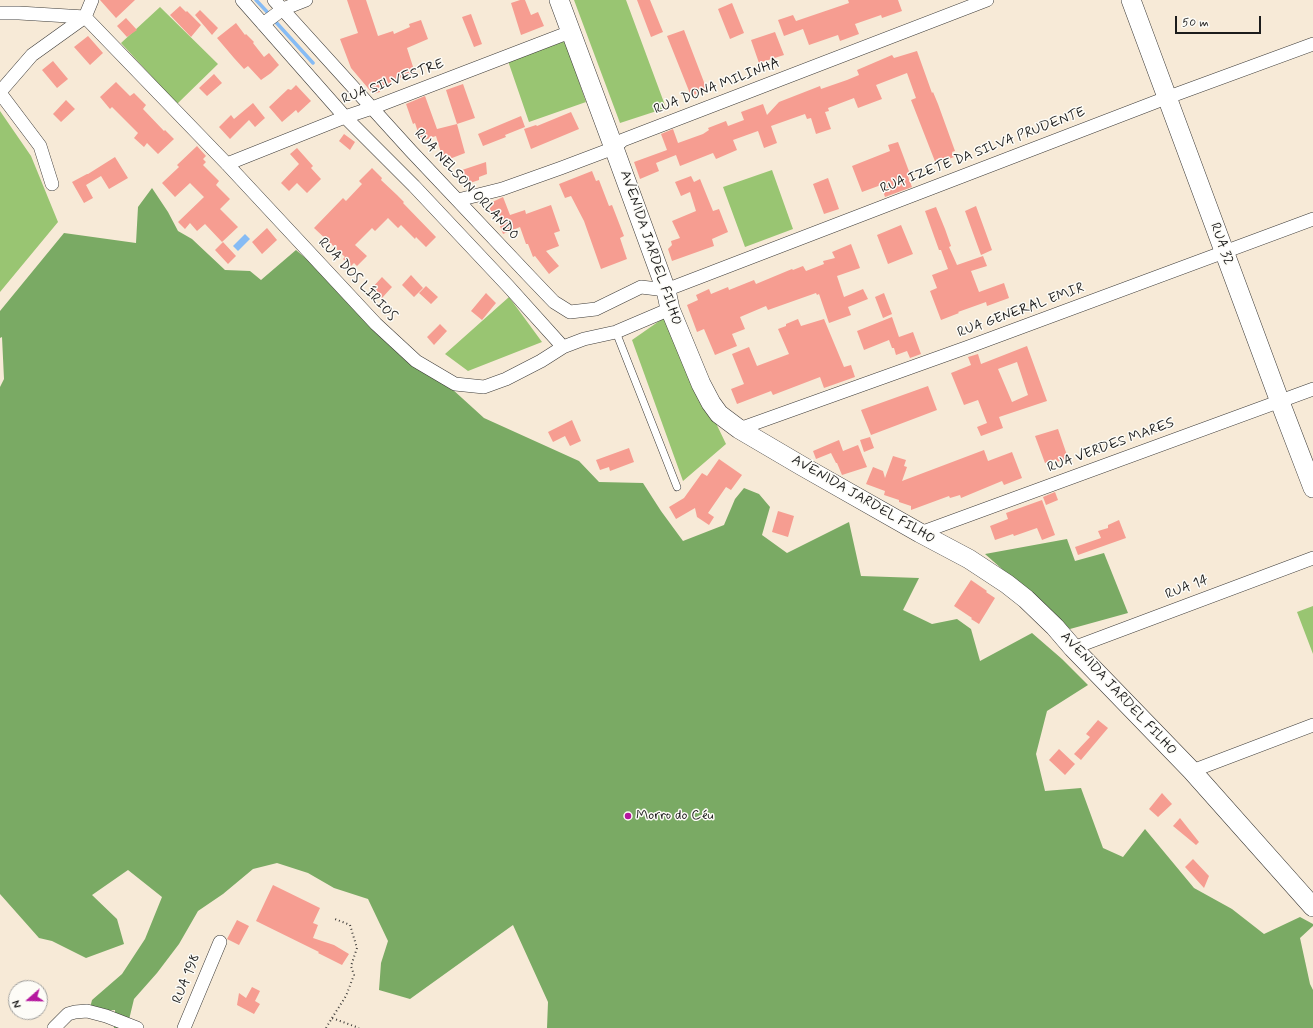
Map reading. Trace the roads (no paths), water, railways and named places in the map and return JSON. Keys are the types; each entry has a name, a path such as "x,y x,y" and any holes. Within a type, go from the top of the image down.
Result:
{"main road":[{"name":"AVENIDA JARDEL FILHO","path":"559,0 666,290 670,309 701,384 711,403 719,414 739,429 920,533 969,559 1007,584 1026,599 1050,622 1073,648 1192,771 1310,901"},
{"name":"RUA 32","path":"1131,0 1166,98 1313,488"}],"street":[{"path":"52,184 40,146 0,92 32,55 85,17 92,0"},
{"path":"242,0 345,117 414,186 563,347"},
{"path":"263,24 278,4 306,0"},
{"name":"RUA DONA MILINHA","path":"458,200 502,189 614,148 623,140 987,0"},
{"name":"RUA NELSON ORLANDO","path":"278,4 372,108 554,302 570,312 596,309 641,287 666,290"},
{"path":"0,13 85,17"},
{"name":"RUA DOS LÍRIOS","path":"85,17 227,164 376,324 416,361 455,384 484,387 506,379 541,361 563,347 584,339 616,332 670,309"},
{"name":"RUA SILVESTRE","path":"227,164 345,117 570,32"},
{"name":"RUA IZETE DA SILVA PRUDENTE","path":"666,290 1166,98 1313,44"},
{"name":"RUA GENERAL EMIR","path":"739,429 968,347 1313,219"},
{"name":"RUA VERDES MARES","path":"920,533 1313,389"},
{"name":"RUA 14","path":"1073,648 1313,558"},
{"path":"1192,771 1313,725"},
{"name":"RUA 198","path":"184,1028 220,942"},
{"path":"54,1028 68,1014 87,1011 106,1016 137,1028"}],"lane":[{"path":"616,332 676,487"}],"water":[{"path":"245,234 250,239 238,251 233,246"}],"waterway":[{"path":"256,0 270,15"},
{"path":"274,20 313,63"}],"place":[{"name":"Morro do Céu","path":"628,816"}]}
